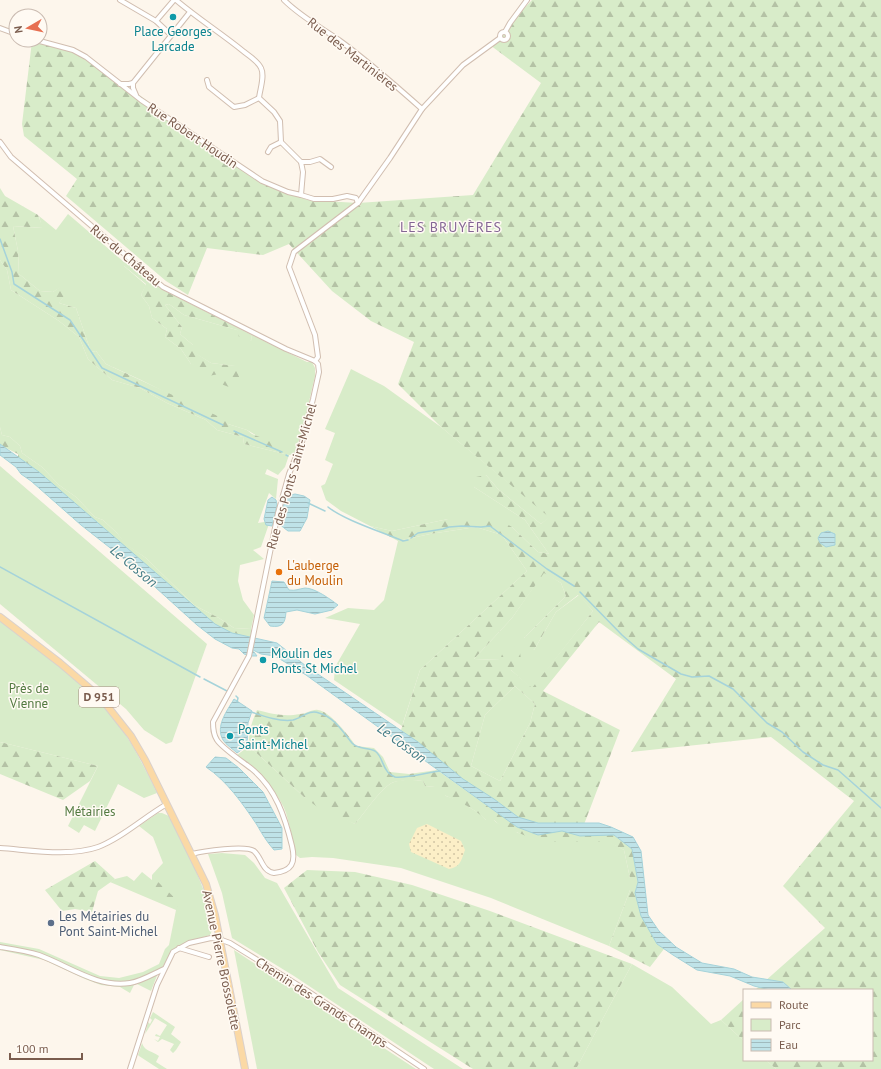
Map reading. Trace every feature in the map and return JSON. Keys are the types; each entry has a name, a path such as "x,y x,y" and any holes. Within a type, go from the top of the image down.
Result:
{"main road":[{"name":"D 951","path":"0,617 60,663 101,698 131,736 153,775 192,854"},
{"name":"Avenue Pierre Brossolette","path":"192,854 206,884 215,916 245,1069"}],"street":[{"path":"120,0 156,21 171,35"},
{"path":"156,21 175,0 209,24 255,60 261,68 262,78 259,98"},
{"name":"Rue des Martinières","path":"284,0 356,54 422,109"},
{"name":"Rue des Ponts Saint-Michel","path":"192,854 249,849 255,852 265,868 274,873 287,870 292,866 294,861 294,853 286,820 277,801 264,781 254,770 218,741 213,729 213,722 249,656 278,513 289,474 302,442 319,372 316,361 318,357 315,335 289,267 294,252 358,202 390,158 422,109 463,65 500,38 501,33 506,32 510,23 527,0"},
{"path":"136,96 133,88 134,83 190,12"},
{"name":"Rue Robert Houdin","path":"48,43 73,50 86,56 136,96 262,181 288,192 301,194 314,200 351,197 356,198 358,202"},
{"path":"208,80 209,87 234,107 245,105 259,98"},
{"path":"120,84 134,83"},
{"path":"259,98 280,120 281,142 301,162 303,172 301,194"},
{"name":"Rue du Château","path":"0,142 11,157 163,287 286,349 316,361"},
{"path":"268,152 271,147 281,142"},
{"path":"301,162 310,162 320,159 331,167"},
{"path":"0,848 70,852 86,851 100,847 114,839 167,804"},
{"path":"130,1069 151,1004 164,969 173,952 197,941 211,938 219,939"},
{"name":"Chemin des Grands Champs","path":"219,939 230,943 306,990 424,1069"},
{"path":"0,947 37,954 89,977 113,984 138,981 164,969"},
{"path":"179,948 209,957"}],"green space":[{"path":"532,0 881,0 881,1069 776,1069 767,1061 873,1061 873,989 756,989 825,928 783,886 854,801 771,737 631,752 676,679 599,622 543,691 620,730 580,835 614,835 632,849 638,882 635,893 657,944 664,949 650,967 609,946 630,890 630,878 624,850 608,842 543,842 514,831 505,830 494,820 486,820 468,807 435,791 435,787 425,786 423,781 413,780 394,782 389,785 379,794 355,824 320,809 304,797 249,746 249,736 257,710 284,715 303,714 316,710 323,711 339,725 356,746 374,748 383,757 390,772 409,774 437,770 517,827 530,832 401,730 420,670 527,571 502,535 476,527 430,534 398,541 370,526 392,531 448,519 496,518 512,527 538,552 549,554 525,520 474,487 476,477 486,475 498,489 541,524 549,517 441,427 398,384 414,342 371,321 332,291 289,244 263,255 207,248 188,295 166,281 66,196 77,179 24,136 22,124 31,48 48,48 48,44 76,50 250,174 307,200 358,203 473,195 541,83 490,45","holes":["544,573 561,583 566,596 524,638 523,646 534,650 556,612 578,595 593,611 532,688 511,670 521,659 519,646 504,649 500,660 474,659 512,618","515,686 535,704 530,723 500,781 471,766 485,715"]},
{"path":"0,188 5,196 38,215 43,228 13,226 18,251 19,274 40,291 53,292 64,284 69,290 59,303 76,308 91,352 96,351 106,364 224,419 228,424 247,430 252,434 285,447 289,455 244,444 243,437 217,430 206,420 167,403 140,388 112,380 88,359 79,337 59,321 11,290 7,270 0,260"},
{"path":"68,214 124,262 124,266 146,285 141,295 149,306 152,318 167,329 165,337 181,349 191,364 235,366 211,363 193,352 193,345 180,334 182,327 165,305 169,304 184,315 237,330 251,341 252,335 307,362 312,362 315,368 315,376 302,432 294,454 289,455 247,430 228,424 106,364 96,351 91,352 76,308 59,303 68,290 64,285 53,292 40,291 19,274 18,251 13,226 42,228 39,216 56,230"},
{"path":"0,260 7,270 11,290 59,321 79,337 88,359 112,380 140,388 167,403 206,420 217,430 243,437 244,444 289,455 285,467 278,475 267,469 265,474 278,479 276,499 269,493 258,523 270,521 261,547 253,550 264,559 240,565 238,581 243,600 254,615 251,629 234,628 194,605 146,558 125,544 117,533 103,520 95,517 76,497 59,485 42,467 22,453 20,446 10,437 2,435 0,427"},
{"path":"124,262 130,262 165,291 252,335 251,341 239,337 237,330 184,315 169,304 165,305 182,327 180,334 193,345 194,352 211,363 235,366 241,382 234,389 221,384 219,374 203,377 203,368 191,364 181,349 165,337 167,329 152,318 149,306 141,295 146,284 124,266"},
{"path":"351,369 384,386 441,427 550,517 541,524 498,489 486,475 474,487 525,520 549,554 538,552 512,527 448,519 392,531 370,526 341,511 326,500 321,486 325,484 333,464 325,460 335,433 325,429"},
{"path":"0,427 2,435 10,437 20,446 22,453 42,467 59,485 76,497 95,517 103,520 126,544 146,558 194,605 234,628 251,629 253,632 251,638 217,629 18,459 18,454 0,445"},
{"path":"0,466 207,644 172,742 166,744 144,730 126,709 0,604"},
{"path":"476,527 502,535 527,571 420,670 402,726 334,680 335,667 360,624 325,618 348,608 374,610 384,600 398,541 430,534"},
{"path":"544,572 561,583 566,596 524,638 534,650 556,612 579,595 593,611 532,689 500,660 474,659 512,618"},
{"path":"0,621 73,677 100,702 119,725 137,753 157,793 144,798 118,784 95,831 84,825 79,833 68,826 98,766 0,742"},
{"path":"515,686 535,704 530,723 500,781 471,766 485,715"},
{"path":"0,742 98,766 90,781 63,800 0,774"},
{"path":"249,746 304,797 355,824 379,794 389,785 401,780 416,780 423,781 425,786 436,787 446,796 458,800 480,814 486,820 494,820 518,833 578,841 608,841 624,850 630,878 630,890 609,946 491,898 401,868 333,858 300,858 296,855 283,805 265,781 237,755"},
{"path":"158,813 169,816 198,876 211,912 213,926 210,935 177,947 171,951 163,966 159,970 131,982 113,982 85,975 48,957 0,946 0,942 39,949 100,976 119,978 143,972 159,964 165,949 169,945 176,910 110,882 127,876 134,881 142,872 152,880 152,875 163,863 153,837 139,826"},
{"path":"222,853 245,855 254,863 265,878 277,883 338,988 463,1069 434,1069 294,976 232,938 222,893 208,854"},
{"path":"95,861 115,879 98,891 92,912 75,909 62,911 45,890"},
{"path":"307,870 355,872 412,885 490,911 632,964 576,1069 473,1069 340,985 318,952 284,888"},
{"path":"157,881 178,901 177,908 152,890"},
{"path":"0,948 41,957 92,980 126,984 158,973 151,991 137,984 134,985 130,993 120,987 101,985 85,979 44,960 0,950"},
{"path":"234,950 416,1069 257,1069"},
{"path":"632,964 672,987 711,1024 721,1020 743,1040 743,1061 767,1061 776,1069 576,1069"},
{"path":"743,1000 743,1040 721,1020"},
{"path":"153,1012 175,1027 171,1034 181,1042 173,1053 170,1050 174,1044 162,1039 158,1042 154,1039 158,1041 160,1037 155,1036 156,1034 160,1036 167,1025 155,1018 145,1034 148,1022 150,1024 152,1020 150,1018"},
{"path":"142,1043 147,1050 159,1056 156,1062 167,1069 159,1069 138,1055"}],"sand":[{"path":"427,824 461,841 465,850 456,867 449,869 411,852 409,844 417,828"}],"water":[{"name":"Le Cosson","path":"0,444 39,472 215,624 232,633 277,643 306,666 418,742 463,779 518,817 538,823 599,823 633,837 641,851 648,915 659,931 676,947 702,963 734,969 752,977 783,982 791,989 766,989 754,986 730,976 697,970 673,955 657,944 641,916 635,893 638,882 632,849 614,835 580,836 562,831 538,835 517,827 306,675 275,656 261,654 249,648 249,650 254,652 257,656 251,656 244,654 239,649 232,648 215,639 197,625 123,558 81,525 21,474 16,467 0,455"},
{"path":"295,494 304,496 310,500 307,518 300,531 288,531 279,524 286,496"},
{"path":"272,497 276,500 277,505 272,526 266,525 264,519 268,500"},
{"path":"828,531 835,534 835,545 826,547 820,543 818,538 821,533"},
{"path":"272,581 284,582 289,590 309,588 322,594 338,605 332,610 315,614 297,610 286,612 284,622 281,625 270,626 264,618"},
{"path":"234,699 252,711 248,723 247,746 237,753 223,740 220,729 225,714"},
{"path":"215,757 226,758 239,768 263,792 282,828 282,849 274,850 234,793 221,779 206,767"}],"waterway":[{"path":"0,239 12,272 14,284 70,320 102,368 223,425"},
{"path":"234,431 282,452"},
{"path":"308,503 325,511"},
{"path":"328,507 344,517 364,526 403,541 408,540"},
{"path":"411,538 418,533 449,527 490,526 547,569 574,586"},
{"path":"0,567 200,677"},
{"path":"580,592 622,635 638,649 681,674 692,677 709,676 733,689 767,723 782,732 803,752 823,765 838,770 881,808"},
{"path":"204,679 227,691"},
{"path":"236,696 238,698 237,702"},
{"path":"251,712 283,720 293,720 312,712 319,713 334,721 354,745 360,748 375,751 379,755 388,772 395,777 440,771"}],"place":[{"name":"Place Georges Larcade","path":"173,17"},
{"name":"L'auberge du Moulin","path":"279,572"},
{"name":"Moulin des Ponts St Michel","path":"263,660"},
{"name":"Ponts Saint-Michel","path":"230,736"},
{"name":"Les Métairies du Pont Saint-Michel","path":"51,923"}],"district":[{"name":"LES BRUYÈRES","path":"451,227"}],"park label":[{"name":"Près de Vienne","path":"29,696"},
{"name":"Métairies","path":"90,811"}]}
